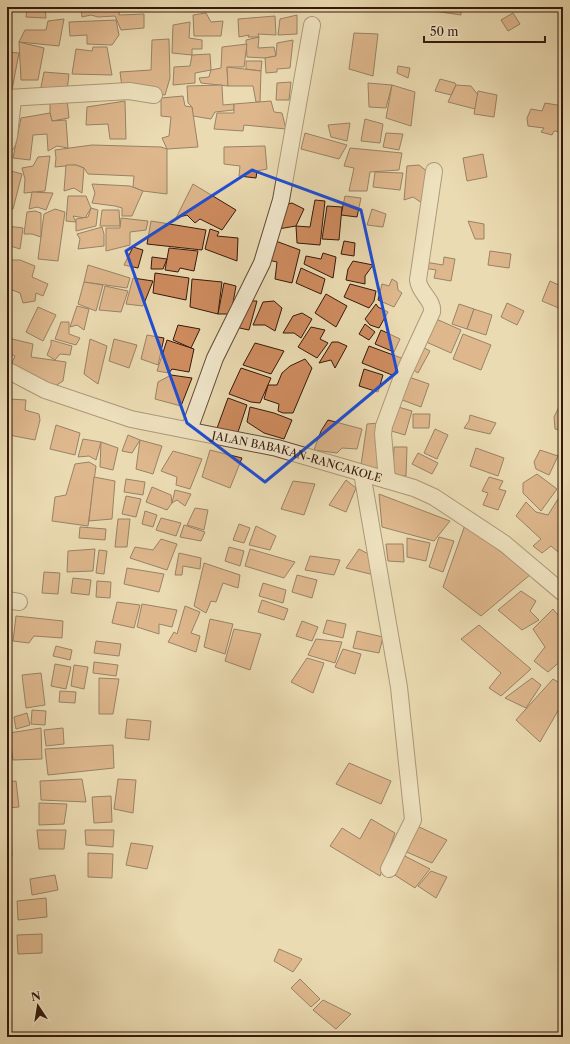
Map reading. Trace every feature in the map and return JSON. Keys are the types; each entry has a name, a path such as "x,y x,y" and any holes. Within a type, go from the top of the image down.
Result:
{"street":[{"path":"189,430 215,358 262,263 281,200 312,25"},
{"path":"7,143 9,136 10,99 129,91 154,96"},
{"path":"387,480 383,434 386,417 433,308 418,286 418,280 434,171"},
{"name":"JALAN BABAKAN-RANCAKOLE","path":"7,370 45,390 131,418 277,448 414,488 434,497 505,544 563,593"},
{"path":"362,473 399,687 413,820 389,869"}],"highlighted area":[{"path":"252,170 361,210 397,372 265,482 187,423 126,251"}],"building":[{"path":"27,7 45,7 46,18 26,17"},
{"path":"49,7 65,7 65,11 49,10"},
{"path":"81,7 120,7 119,15 144,14 144,28 121,30 115,16 98,17 91,15 82,17"},
{"path":"197,7 212,7 213,10 197,11"},
{"path":"217,7 252,7 217,10"},
{"path":"435,7 461,7 461,15 434,11"},
{"path":"206,13 211,22 223,21 221,36 194,36 193,15"},
{"path":"513,13 520,24 508,31 501,20"},
{"path":"297,15 297,34 278,35 280,19"},
{"path":"275,16 276,35 258,34 259,37 248,37 249,35 239,37 238,19"},
{"path":"64,19 59,46 19,42 25,30 46,30 48,21"},
{"path":"116,20 119,35 112,45 87,44 87,35 70,36 69,22"},
{"path":"190,22 189,38 202,40 202,49 192,49 192,55 172,53 173,25"},
{"path":"354,33 378,34 373,76 349,69"},
{"path":"259,37 258,48 274,47 276,56 265,58 247,57 246,40"},
{"path":"169,39 170,78 165,95 122,87 120,72 151,70 152,40"},
{"path":"293,40 290,68 277,69 277,72 266,73 265,58 276,56 277,43"},
{"path":"19,42 44,48 38,80 21,80"},
{"path":"247,44 244,67 227,67 228,86 201,83 199,78 209,77 211,70 221,68 222,47"},
{"path":"93,47 107,47 112,75 72,74 76,49 92,51"},
{"path":"7,52 19,53 11,95 7,95"},
{"path":"210,54 211,70 195,73 195,83 173,85 174,67 190,66 192,55"},
{"path":"246,61 262,61 261,71 246,69"},
{"path":"398,66 410,68 408,78 397,73"},
{"path":"227,67 261,71 260,102 256,102 253,86 228,86"},
{"path":"44,72 69,74 67,91 40,92"},
{"path":"440,79 455,83 456,85 451,95 435,91"},
{"path":"291,82 289,100 276,100 277,83"},
{"path":"368,83 392,85 386,108 369,107"},
{"path":"222,85 223,105 234,104 234,110 215,112 211,119 193,116 192,107 188,103 187,86"},
{"path":"392,85 415,92 411,126 386,118"},
{"path":"456,85 471,86 478,95 475,109 448,102"},
{"path":"478,91 497,95 494,117 474,114"},
{"path":"183,96 185,106 192,107 198,147 167,149 162,138 169,136 171,117 161,116 161,98"},
{"path":"67,99 69,118 52,121 50,102"},
{"path":"125,101 126,139 110,139 108,124 86,125 87,107"},
{"path":"271,101 274,112 282,113 286,129 244,125 243,131 214,129 217,113 234,113 234,104"},
{"path":"545,103 563,106 563,132 554,131 552,135 541,132 544,128 528,126 527,118 531,109 542,111"},
{"path":"50,113 52,121 66,120 68,148 57,146 48,151 47,134 33,135 30,160 13,158 21,118"},
{"path":"365,119 383,124 380,143 361,141"},
{"path":"350,123 347,141 331,137 328,125"},
{"path":"305,133 347,145 339,159 301,149"},
{"path":"386,133 403,134 399,150 383,147"},
{"path":"92,145 161,147 167,149 167,194 143,191 133,187 134,176 88,174 84,168 76,165 55,167 55,150"},
{"path":"265,146 267,169 257,171 256,178 239,176 240,166 224,164 224,147"},
{"path":"350,148 402,153 399,170 370,172 367,191 349,191 354,168 344,166"},
{"path":"483,154 487,177 467,181 463,158"},
{"path":"50,156 45,191 24,193 25,179 22,168 33,166 38,157"},
{"path":"66,165 76,165 84,168 82,193 74,188 64,191"},
{"path":"419,165 428,172 422,203 413,197 404,200 407,166"},
{"path":"7,170 22,174 13,209 7,207"},
{"path":"375,172 403,173 400,190 373,187"},
{"path":"92,184 130,186 143,191 132,216 122,216 122,208 92,203 95,193"},
{"path":"193,184 236,210 222,230 200,219 195,223 187,215 176,218"},
{"path":"32,192 53,193 46,210 37,207 29,209"},
{"path":"68,196 86,196 91,208 85,218 73,216 76,222 66,221"},
{"path":"345,196 361,198 357,217 341,215"},
{"path":"315,200 325,201 320,245 297,243 296,226 310,227"},
{"path":"292,203 304,209 296,226 278,229 283,205"},
{"path":"327,206 342,207 339,240 322,239"},
{"path":"91,208 98,210 96,226 76,231 76,219 88,217"},
{"path":"55,209 65,212 58,261 38,259 44,214"},
{"path":"372,209 386,214 383,227 367,225"},
{"path":"102,210 119,210 120,226 100,226"},
{"path":"35,211 41,213 41,237 32,234 24,234 27,212"},
{"path":"121,218 148,221 146,230 130,232 130,245 106,251 106,228 120,228"},
{"path":"151,221 206,230 202,250 147,244"},
{"path":"468,221 484,224 484,239 475,239"},
{"path":"7,226 23,228 20,249 7,245"},
{"path":"102,227 104,234 104,246 78,249 80,239 77,234"},
{"path":"210,229 219,232 217,236 238,238 237,261 205,249"},
{"path":"273,240 300,250 292,283 275,279 277,262 268,260"},
{"path":"344,241 355,243 354,256 341,254"},
{"path":"133,247 143,250 138,268 124,265"},
{"path":"169,248 198,251 194,271 180,268 178,272 165,270"},
{"path":"490,251 511,254 509,268 488,265"},
{"path":"323,253 336,257 333,278 304,264 306,256 321,259"},
{"path":"152,257 167,259 163,269 151,269"},
{"path":"444,257 455,259 451,281 434,278 436,270 424,268 425,262 443,265"},
{"path":"7,260 20,260 35,266 32,277 48,284 43,296 36,293 35,301 23,303 20,293 7,288"},
{"path":"353,261 373,265 365,276 365,284 346,280 348,269"},
{"path":"88,265 130,278 127,288 84,282"},
{"path":"301,268 325,279 321,294 296,283"},
{"path":"155,273 189,278 186,300 153,293"},
{"path":"133,278 153,281 143,306 126,304"},
{"path":"192,279 222,282 218,314 190,307"},
{"path":"392,279 397,282 398,290 402,293 394,307 378,300 382,284 389,286"},
{"path":"550,281 563,287 563,303 561,309 542,301"},
{"path":"84,282 103,285 96,311 78,304"},
{"path":"224,283 236,286 231,314 218,314"},
{"path":"350,284 376,291 374,301 369,308 344,297"},
{"path":"105,286 128,291 121,312 99,310"},
{"path":"326,294 347,306 336,327 315,313"},
{"path":"248,301 257,301 249,330 235,327"},
{"path":"274,301 282,308 275,331 265,325 253,325 263,302"},
{"path":"507,303 524,311 517,325 501,317"},
{"path":"376,304 378,307 388,312 379,328 370,325 365,319"},
{"path":"459,304 474,309 467,329 452,324"},
{"path":"77,306 89,309 84,330 77,325 70,327"},
{"path":"38,307 56,315 43,341 26,332"},
{"path":"474,309 492,315 486,335 467,329"},
{"path":"302,313 312,319 301,338 294,333 283,333 293,316"},
{"path":"434,318 461,330 451,353 424,341"},
{"path":"61,322 69,322 69,334 80,338 76,345 55,339"},
{"path":"365,324 375,332 369,340 359,334"},
{"path":"178,325 200,329 191,348 173,340"},
{"path":"311,327 325,330 320,339 328,343 317,358 298,347"},
{"path":"381,330 400,339 394,352 375,344"},
{"path":"463,334 491,345 481,370 453,359"},
{"path":"147,335 164,338 158,365 141,359"},
{"path":"8,338 33,344 31,357 66,362 63,381 52,388 10,367 15,356 7,353"},
{"path":"90,339 107,346 98,384 84,374"},
{"path":"114,339 137,345 129,368 109,361"},
{"path":"51,340 72,346 70,355 60,354 55,360 47,355 51,345"},
{"path":"167,340 194,349 189,372 172,369 169,373 157,371"},
{"path":"332,342 338,342 347,346 335,368 331,360 319,363"},
{"path":"255,343 284,351 271,374 243,365"},
{"path":"369,346 404,359 397,377 362,363"},
{"path":"421,346 430,351 418,373 409,367"},
{"path":"305,359 312,368 293,413 283,413 278,411 279,404 264,399 268,385 277,385 282,373 290,366"},
{"path":"241,368 271,378 260,403 251,402 229,394"},
{"path":"364,369 383,375 378,392 359,386"},
{"path":"171,375 192,378 181,406 155,399 158,382"},
{"path":"406,376 429,384 421,407 397,398"},
{"path":"228,398 247,405 237,435 216,431"},
{"path":"10,399 26,400 25,410 39,414 40,420 35,440 9,435 7,413"},
{"path":"561,403 563,404 563,431 555,429 554,417"},
{"path":"395,406 412,411 405,435 388,430"},
{"path":"250,407 274,413 292,420 284,439 264,433 247,422"},
{"path":"413,414 430,414 429,428 413,428"},
{"path":"470,415 496,423 490,434 464,428 469,421"},
{"path":"328,420 362,429 357,449 342,448 337,453 314,450 321,431"},
{"path":"379,423 381,471 361,465 367,424"},
{"path":"56,425 80,433 75,455 50,449"},
{"path":"435,429 448,435 437,459 424,453"},
{"path":"128,435 140,440 132,453 122,451"},
{"path":"83,439 101,442 96,460 89,456 78,457"},
{"path":"140,440 162,446 153,474 136,469"},
{"path":"101,442 118,448 113,470 100,467"},
{"path":"394,447 407,447 406,476 393,476"},
{"path":"476,448 504,458 498,476 470,466"},
{"path":"210,450 242,458 230,488 202,477"},
{"path":"540,450 558,456 549,475 536,469 534,462"},
{"path":"173,451 202,459 190,489 176,485 177,477 161,471"},
{"path":"418,453 438,463 432,474 412,464"},
{"path":"89,462 96,466 88,526 52,521 55,497 66,495 75,464"},
{"path":"537,474 557,489 541,511 523,493 523,483"},
{"path":"94,477 115,481 112,519 89,521"},
{"path":"489,477 503,481 499,489 506,491 498,510 483,505 488,493 482,491"},
{"path":"126,479 145,482 143,495 124,492"},
{"path":"346,480 356,488 346,512 329,505"},
{"path":"293,481 315,484 304,515 281,509"},
{"path":"152,487 171,495 172,503 167,510 146,502"},
{"path":"175,490 191,494 185,506 177,500 172,503"},
{"path":"563,491 563,522 561,525 563,526 563,556 551,546 542,553 533,546 541,539 516,516 526,502 536,512 548,515"},
{"path":"379,494 450,521 434,541 382,527"},
{"path":"126,496 141,499 136,517 122,514"},
{"path":"195,508 208,510 204,530 187,525"},
{"path":"145,511 157,515 153,527 142,524"},
{"path":"161,518 181,523 176,536 156,530"},
{"path":"118,519 130,519 127,547 115,547"},
{"path":"239,524 250,528 244,543 233,540"},
{"path":"184,525 205,532 201,541 180,537"},
{"path":"465,525 531,574 481,616 443,587"},
{"path":"256,526 276,536 270,550 249,545"},
{"path":"80,527 106,529 105,540 79,538"},
{"path":"439,537 454,541 443,572 429,567"},
{"path":"407,538 430,543 426,561 407,557"},
{"path":"161,539 177,544 167,570 130,558 135,547 153,550"},
{"path":"386,544 403,544 404,562 388,561"},
{"path":"229,547 244,551 240,566 225,561"},
{"path":"95,549 93,571 67,572 68,551"},
{"path":"250,549 295,562 284,578 245,566"},
{"path":"359,549 374,557 374,575 346,568"},
{"path":"99,550 107,551 104,574 96,573"},
{"path":"179,553 201,558 200,569 183,566 182,575 175,575"},
{"path":"310,556 340,560 334,575 305,570"},
{"path":"204,563 240,575 238,588 223,583 216,602 211,601 206,613 194,606"},
{"path":"127,568 164,574 159,592 124,584"},
{"path":"44,572 60,573 58,594 42,593"},
{"path":"297,575 317,580 312,598 292,592"},
{"path":"73,578 91,580 89,595 71,593"},
{"path":"97,581 111,582 110,598 96,597"},
{"path":"263,583 286,590 283,603 259,596"},
{"path":"521,591 536,601 530,611 539,620 522,630 498,610"},
{"path":"262,600 288,609 284,620 258,612"},
{"path":"117,602 140,605 134,628 112,623"},
{"path":"142,604 177,610 172,627 159,624 159,634 137,627"},
{"path":"185,606 200,612 191,633 200,636 196,652 168,642 174,632 177,634"},
{"path":"553,609 563,621 563,659 548,672 534,661 545,647 533,629"},
{"path":"16,616 63,621 62,638 34,636 29,643 13,641"},
{"path":"210,619 233,624 225,654 204,647"},
{"path":"327,620 346,624 343,638 323,633"},
{"path":"302,621 318,627 312,641 296,636"},
{"path":"479,625 531,669 501,696 489,688 501,673 461,639"},
{"path":"234,629 261,634 250,670 225,661"},
{"path":"357,631 383,637 379,653 353,648"},
{"path":"316,639 342,642 335,663 308,655"},
{"path":"96,641 121,644 119,656 94,653"},
{"path":"56,646 72,650 70,660 53,656"},
{"path":"343,649 361,654 355,674 335,667"},
{"path":"307,658 324,663 313,693 291,682"},
{"path":"94,662 118,665 116,676 93,673"},
{"path":"55,664 71,667 66,689 51,686"},
{"path":"74,665 88,667 84,689 71,686"},
{"path":"41,673 45,705 26,708 22,675"},
{"path":"99,678 119,679 113,714 99,714"},
{"path":"532,678 541,685 526,708 505,698"},
{"path":"553,679 563,685 563,702 540,742 516,720"},
{"path":"60,691 76,692 75,703 59,702"},
{"path":"32,710 46,711 45,725 31,724"},
{"path":"27,713 30,725 16,729 14,717"},
{"path":"127,719 151,721 149,740 125,738"},
{"path":"41,728 42,759 13,760 9,733"},
{"path":"63,728 64,744 46,746 44,730"},
{"path":"113,745 114,768 48,775 45,749"},
{"path":"349,763 391,781 381,804 336,784"},
{"path":"82,779 86,802 41,800 40,781"},
{"path":"118,779 136,780 133,813 114,809"},
{"path":"16,781 19,807 7,808 7,782"},
{"path":"111,796 112,822 94,823 92,797"},
{"path":"39,803 67,804 64,824 39,825"},
{"path":"371,819 395,833 380,876 330,846 342,828 360,839"},
{"path":"415,825 447,840 432,863 402,850"},
{"path":"37,830 66,830 64,849 39,849"},
{"path":"85,830 114,830 113,847 86,845"},
{"path":"7,833 11,833 12,856 7,856"},
{"path":"131,843 153,846 147,869 126,865"},
{"path":"88,853 113,854 112,878 88,877"},
{"path":"401,854 430,869 415,888 390,872"},
{"path":"431,871 447,877 436,898 418,886"},
{"path":"55,875 58,890 32,895 30,879"},
{"path":"46,898 47,917 18,920 17,901"},
{"path":"42,934 42,953 18,954 17,935"},
{"path":"279,949 302,959 293,972 274,961"},
{"path":"300,979 320,999 311,1007 291,988"},
{"path":"323,1000 351,1014 336,1029 313,1010"}]}
